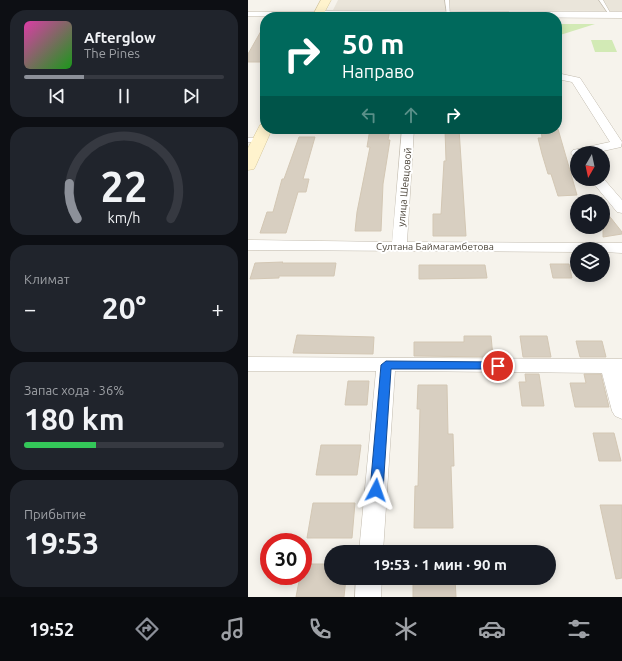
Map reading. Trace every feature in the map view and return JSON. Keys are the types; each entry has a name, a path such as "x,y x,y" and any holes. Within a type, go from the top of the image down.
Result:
{"main road":[{"path":"320,12 326,0"},
{"path":"248,165 258,136"}],"street":[{"path":"248,14 260,14"},
{"path":"562,15 622,15"},
{"path":"562,77 576,80 617,144 608,146"},
{"name":"улица Шевцовой","path":"399,246 408,134"},
{"path":"603,186 622,209"},
{"name":"Султана Баймагамбетова","path":"248,245 622,248"},
{"path":"248,364 616,366 622,411"},
{"path":"372,545 386,365"},
{"path":"368,597 369,585"}],"lane":[{"path":"447,0 449,12"},
{"path":"601,0 611,15"}],"shaded area":[{"path":"338,0 622,0 622,11 333,10"}],"green space":[{"path":"562,24 595,24 562,34"},
{"path":"591,40 612,40 617,52 595,52"}],"building":[{"path":"260,33 260,62 248,62 248,54"},
{"path":"369,134 389,134 388,140 390,140 383,184 381,231 355,231 357,212 370,147 367,147"},
{"path":"445,134 459,134 466,236 433,236 433,214 441,214 444,161 446,161"},
{"path":"542,134 559,134 570,171 570,186 574,186 577,194 558,196 551,174 548,174 538,138 542,138"},
{"path":"299,137 315,137 303,179 309,179 306,192 298,192 286,233 260,233 267,212 273,212 282,179 284,179"},
{"path":"610,217 622,234 603,237 603,234 610,234"},
{"path":"283,262 282,263 336,263 334,276 279,276 279,278 250,279 255,263"},
{"path":"550,264 569,264 570,278 553,278"},
{"path":"419,265 485,265 487,278 419,279"},
{"path":"297,335 374,337 373,354 293,353"},
{"path":"464,336 491,336 493,357 414,356 414,342 464,342"},
{"path":"520,336 547,336 551,357 523,357"},
{"path":"576,341 602,341 606,357 580,357"},
{"path":"525,374 539,374 544,406 522,406 519,382 526,382"},
{"path":"584,374 601,374 609,407 575,407 570,383 586,383"},
{"path":"348,381 369,381 367,405 345,405"},
{"path":"418,385 447,385 448,434 453,434 454,466 451,466 453,528 414,528 415,486 418,486 420,409 417,409"},
{"path":"593,433 614,433 621,461 599,461"},
{"path":"321,445 361,445 357,475 316,475"},
{"path":"313,503 355,503 352,538 312,538 312,533 308,533"},
{"path":"600,505 622,505 622,578 616,579"},
{"path":"312,564 324,564 324,585 345,585 344,597 296,597 298,585 312,585"},
{"path":"413,585 455,585 456,597 413,597"}],"route":[{"path":"376,490 386,365 498,366"}]}
